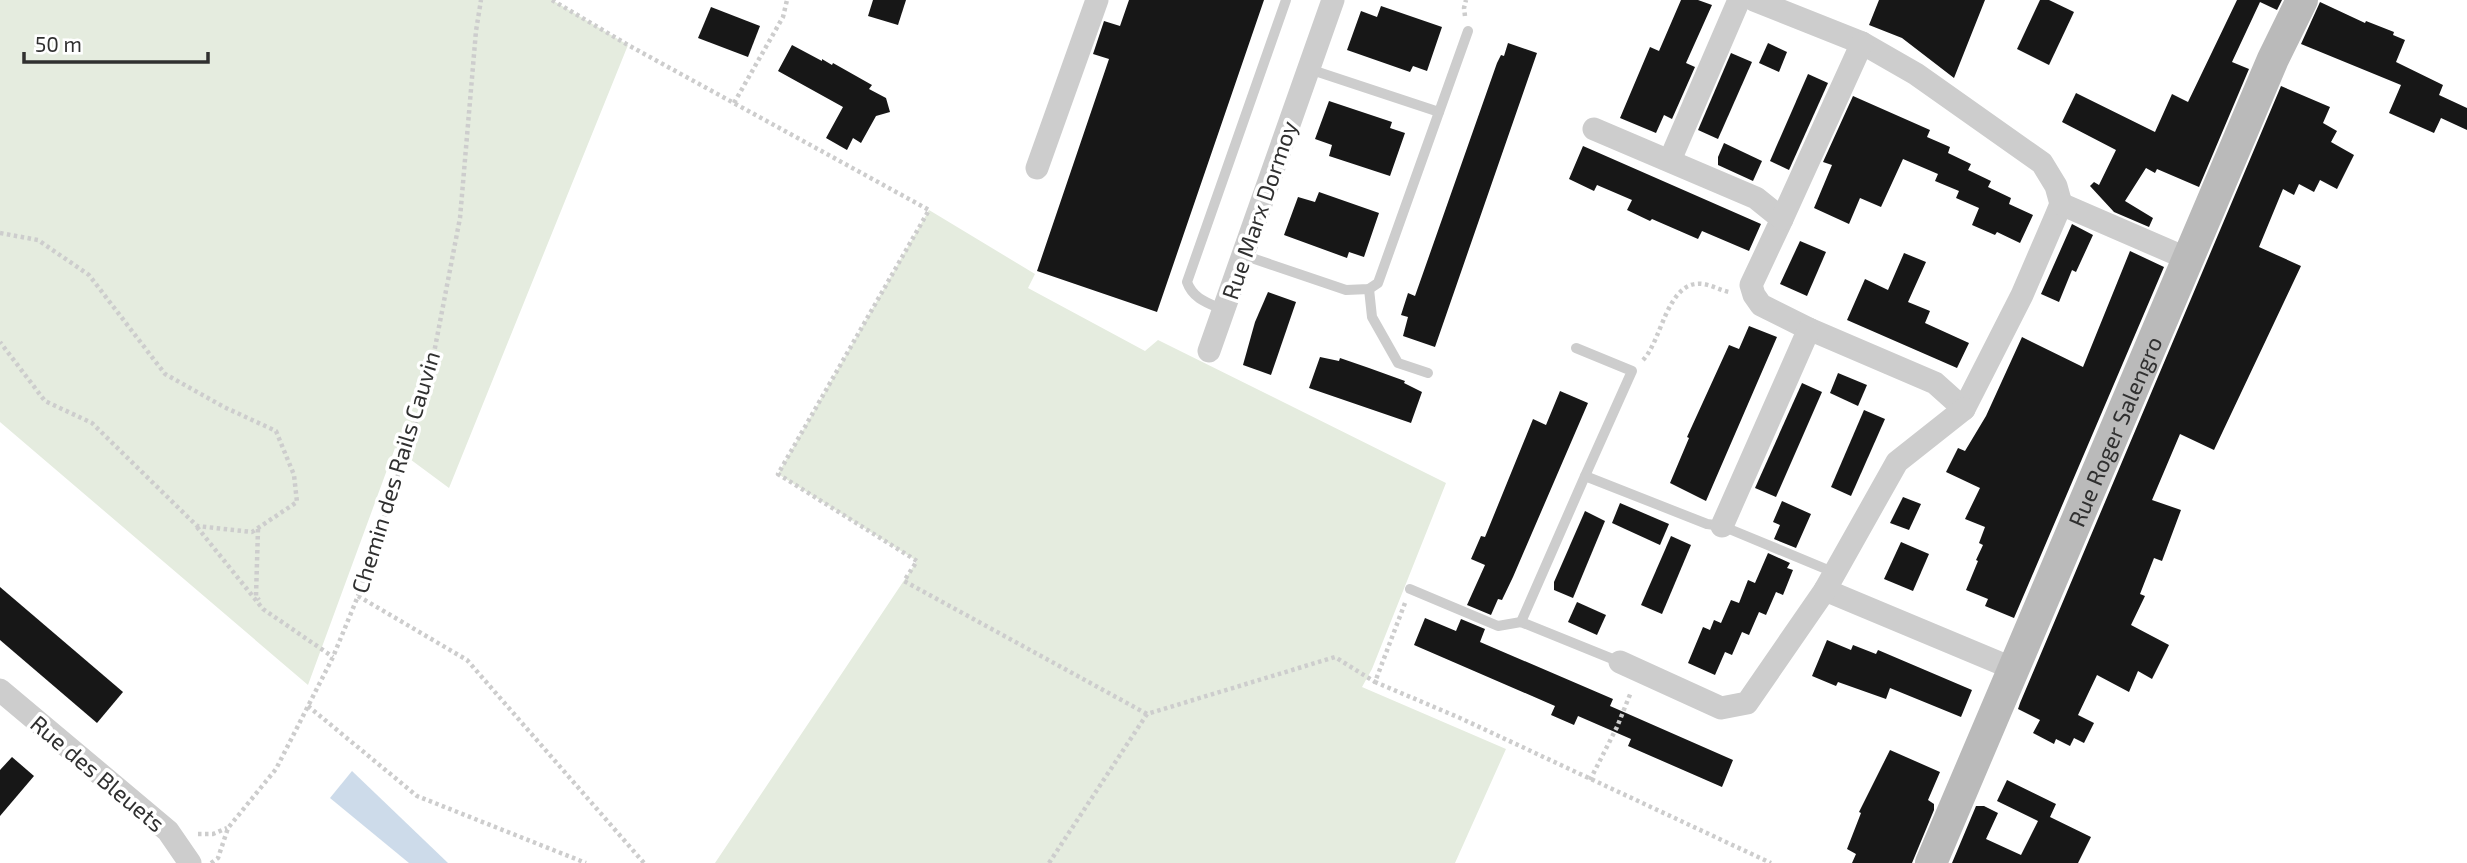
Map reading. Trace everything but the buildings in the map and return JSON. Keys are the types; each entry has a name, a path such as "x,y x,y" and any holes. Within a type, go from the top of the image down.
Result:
{"street":[{"path":"1037,168 1097,0"},
{"name":"Rue Marx Dormoy","path":"1209,351 1334,0"},
{"path":"1670,160 1739,0"},
{"path":"1629,667 1721,708 1747,703 1829,581 1897,462 1964,409 2022,295 2061,204 2056,186 2042,163 1916,74 1862,43 1754,0"},
{"name":"Rue Roger Salengro","path":"1931,863 2273,59 2302,0"},
{"path":"1862,43 1751,285 1754,295 1762,305 1809,329 1935,383 1964,409"},
{"path":"1594,129 1756,198 1782,219"},
{"path":"2061,204 2188,259"},
{"path":"1722,526 1809,329"},
{"path":"1829,581 2014,669"},
{"name":"Rue des Bleuets","path":"4,701 168,831 190,863"}],"lane":[{"path":"1224,310 1200,300 1187,282 1286,0"},
{"path":"1243,255 1346,290 1369,289 1378,283 1468,31"},
{"path":"1309,69 1439,112"},
{"path":"1369,289 1372,317 1398,363 1428,373"},
{"path":"1521,622 1632,371 1576,348"},
{"path":"1585,476 1707,524 1722,526 1829,581"},
{"path":"1410,589 1498,625 1521,622 1629,667"}],"path":[{"name":"Chemin des Rails Cauvin","path":"211,863 218,858 228,828 276,769 333,656 358,596 428,384 460,218 481,0"},
{"path":"552,0 929,210 778,474 917,561 904,581 1147,714"},
{"path":"734,103 783,17 787,0"},
{"path":"0,233 38,240 89,275 165,374 224,407 276,431 295,475 297,502 252,532 197,526"},
{"path":"1632,371 1650,352 1673,299 1685,288 1700,284 1741,296 1754,295"},
{"path":"0,342 45,401 92,423 197,526 262,609 333,656"},
{"path":"258,528 256,596 262,609"},
{"path":"1375,682 1410,589"},
{"path":"358,596 467,660 645,863"},
{"path":"1049,863 1147,714 1335,657 1375,682 1460,718 1771,863"},
{"path":"1590,780 1617,727 1629,667"},
{"path":"307,706 417,796 586,863"}],"shaded area":[{"path":"0,0 552,0 628,45 449,488 395,448 308,685 0,422"},
{"path":"929,210 1035,274 1028,288 1145,351 1158,340 1446,483 1372,669 1362,687 1506,749 1455,863 715,863 917,561 778,474"}],"water":[{"path":"352,771 448,863 409,863 330,798"}]}
